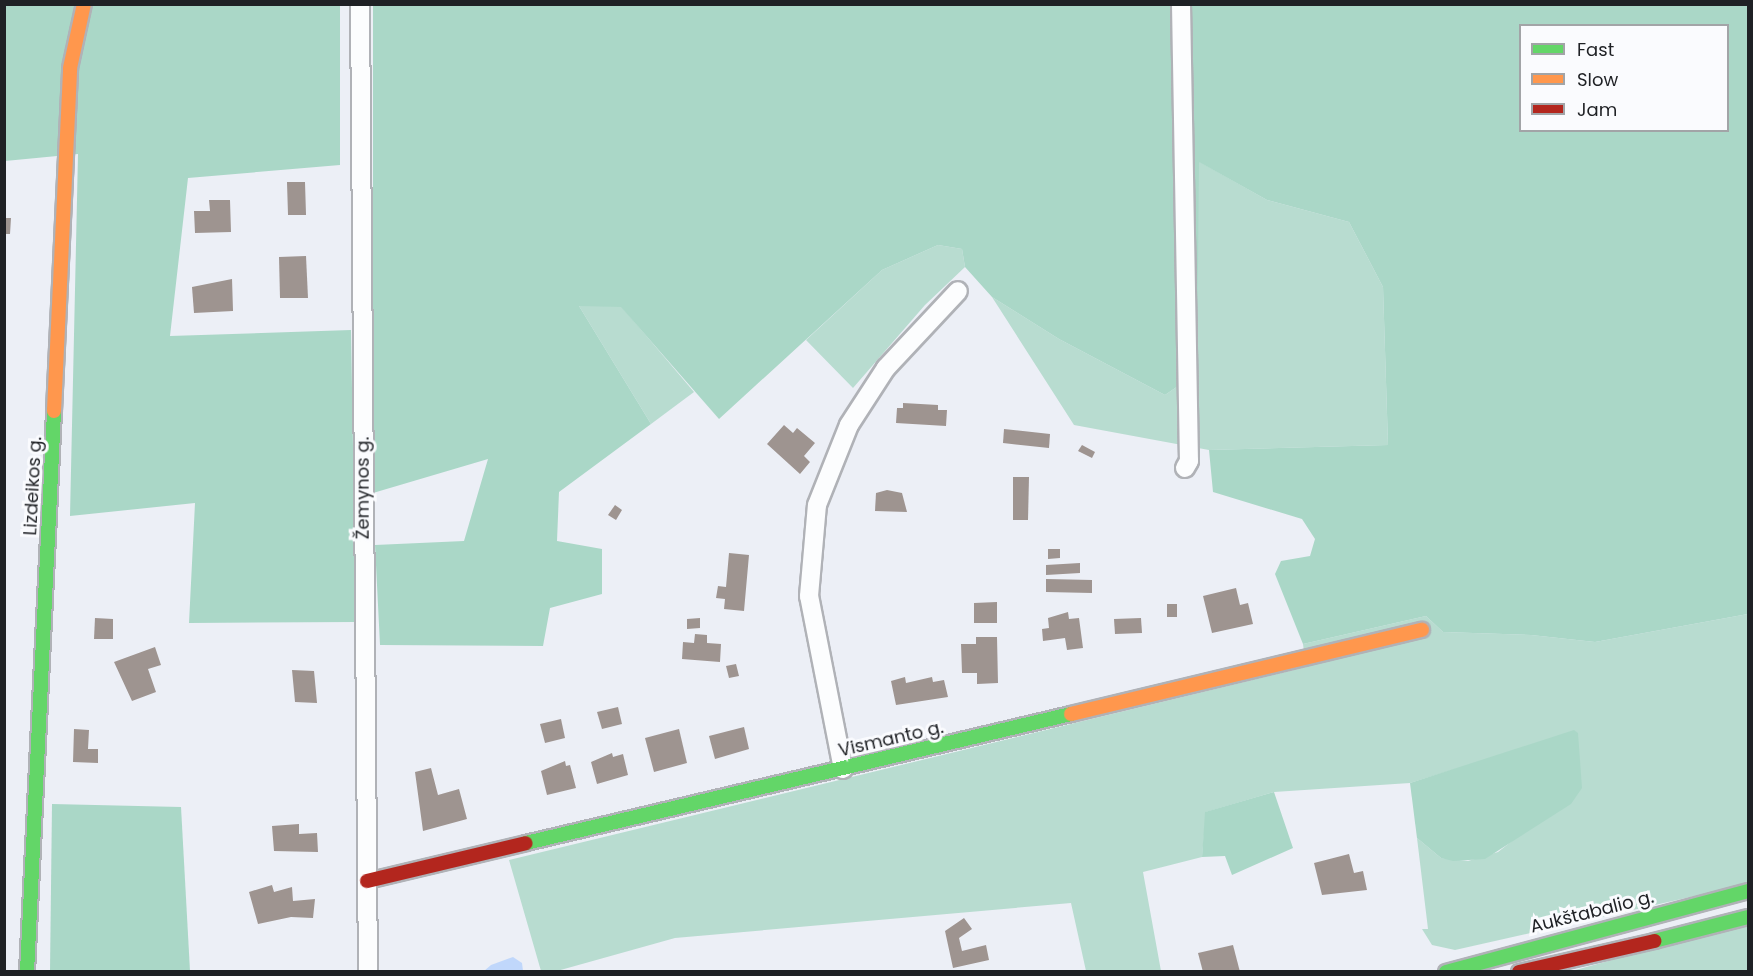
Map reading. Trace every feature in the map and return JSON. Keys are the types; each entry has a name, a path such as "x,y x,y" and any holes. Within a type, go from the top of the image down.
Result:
{"street":[{"name":"Lizdeikos g.","path":"27,972 70,68 84,4"},
{"name":"Žemynos g.","path":"360,4 368,972"},
{"path":"1181,4 1190,461 1185,468"},
{"path":"843,769 809,596 817,505 849,425 886,368 958,291"},
{"name":"Vismanto g.","path":"367,881 1422,630"},
{"name":"Aukštabalio g.","path":"1446,972 1749,891"},
{"path":"1519,972 1717,927 1749,916"}],"green space":[{"path":"4,5 340,5 340,165 188,178 170,336 351,330 356,622 189,623 195,503 70,516 78,154 5,161"},
{"path":"373,5 1748,5 1748,614 1595,642 1531,635 1443,632 1426,616 1303,644 1275,574 1281,561 1310,556 1315,539 1302,519 1213,492 1209,450 1388,445 1383,287 1349,222 1267,200 1199,162 1197,373 1165,395 1059,339 992,297 965,267 962,249 938,245 882,270 719,419 621,307 579,306 651,424 559,492 557,541 602,549 602,594 550,608 543,646 380,645 375,545 464,541 488,459 373,493"},
{"path":"1198,161 1267,200 1349,222 1383,287 1388,445 1209,450 1074,425 992,297 1059,339 1165,395 1197,373"},
{"path":"938,245 962,249 965,267 925,305 853,388 806,340 882,270"},
{"path":"579,306 621,306 694,392 651,424"},
{"path":"1748,614 1748,884 1455,950 1432,945 1422,929 1428,929 1417,838 1441,858 1468,861 1498,852 1525,831 1478,762 1410,783 1274,792 1206,812 1202,857 1143,872 1161,971 1086,971 1071,903 675,938 557,971 541,971 509,860 1306,667 1303,644 1426,616 1443,632 1531,635 1595,642"},
{"path":"1574,730 1578,733 1582,788 1571,804 1485,859 1453,861 1441,858 1417,838 1410,783"},
{"path":"1274,792 1293,848 1232,875 1225,856 1202,857 1205,812"},
{"path":"52,804 181,807 190,971 50,971"},
{"path":"1748,923 1748,971 1568,972"}],"water":[{"path":"513,957 522,963 523,971 484,971 491,965"}],"building":[{"path":"287,182 305,182 306,215 288,215"},
{"path":"209,200 230,200 231,232 195,233 194,211 210,211"},
{"path":"4,218 11,218 10,234 4,234"},
{"path":"306,256 308,298 280,298 279,257"},
{"path":"232,279 233,311 194,313 192,287"},
{"path":"903,403 938,405 938,410 947,410 946,426 896,423 897,408 903,408"},
{"path":"784,425 793,433 797,428 815,443 804,456 810,462 800,474 767,444"},
{"path":"1004,429 1050,434 1049,448 1003,443"},
{"path":"1082,445 1095,452 1092,458 1078,451"},
{"path":"1013,477 1029,477 1028,520 1013,520"},
{"path":"887,490 902,493 907,512 875,511 876,493"},
{"path":"615,505 622,510 616,520 608,515"},
{"path":"1048,549 1060,549 1060,558 1048,559"},
{"path":"729,553 749,555 744,611 724,609 725,599 716,598 718,586 726,587"},
{"path":"1080,563 1080,573 1046,575 1046,565"},
{"path":"1046,579 1092,580 1092,593 1046,592"},
{"path":"1236,588 1240,605 1248,603 1253,624 1212,633 1203,596"},
{"path":"997,602 997,623 974,623 974,603"},
{"path":"1167,604 1177,604 1177,617 1167,617"},
{"path":"1068,612 1069,619 1079,618 1083,648 1067,650 1065,638 1043,641 1042,629 1049,628 1048,618"},
{"path":"95,618 113,619 113,639 94,639"},
{"path":"700,618 700,628 687,629 687,619"},
{"path":"1141,618 1142,633 1115,634 1114,619"},
{"path":"695,634 707,635 707,643 721,644 720,662 682,659 683,642 694,643"},
{"path":"976,637 997,637 998,683 977,684 977,673 962,673 961,644 976,644"},
{"path":"155,647 161,665 148,669 156,692 132,701 114,662"},
{"path":"736,664 739,676 729,678 726,666"},
{"path":"292,670 314,671 317,703 295,702"},
{"path":"905,677 906,683 932,677 933,682 944,680 948,697 896,705 891,681"},
{"path":"618,707 622,724 602,729 597,712"},
{"path":"561,719 565,738 545,743 540,724"},
{"path":"744,727 749,749 715,759 709,736"},
{"path":"74,729 89,730 88,749 98,749 98,763 73,762"},
{"path":"679,729 687,763 654,772 645,738"},
{"path":"612,753 613,757 623,754 628,775 597,784 591,762"},
{"path":"565,761 566,766 570,765 576,788 547,795 541,771"},
{"path":"431,768 438,795 459,789 467,819 423,831 415,772"},
{"path":"299,824 299,834 317,833 318,852 274,851 272,826"},
{"path":"1349,854 1354,873 1363,871 1367,890 1322,895 1314,863"},
{"path":"272,885 274,892 292,887 293,901 315,899 313,918 291,917 258,924 249,892"},
{"path":"964,918 972,929 959,938 962,951 986,945 989,960 953,968 945,931"},
{"path":"1233,945 1240,972 1203,972 1198,953"}],"traffic: fast":[{"path":"27,972 54,411"},
{"path":"526,843 1071,714"},
{"path":"1446,972 1748,891"},
{"path":"1654,941 1748,917"}],"traffic: slow":[{"path":"54,411 70,68 84,4"},
{"path":"1071,714 1422,630"}],"traffic: jam":[{"path":"367,881 526,843"},
{"path":"1519,972 1654,941"}]}
